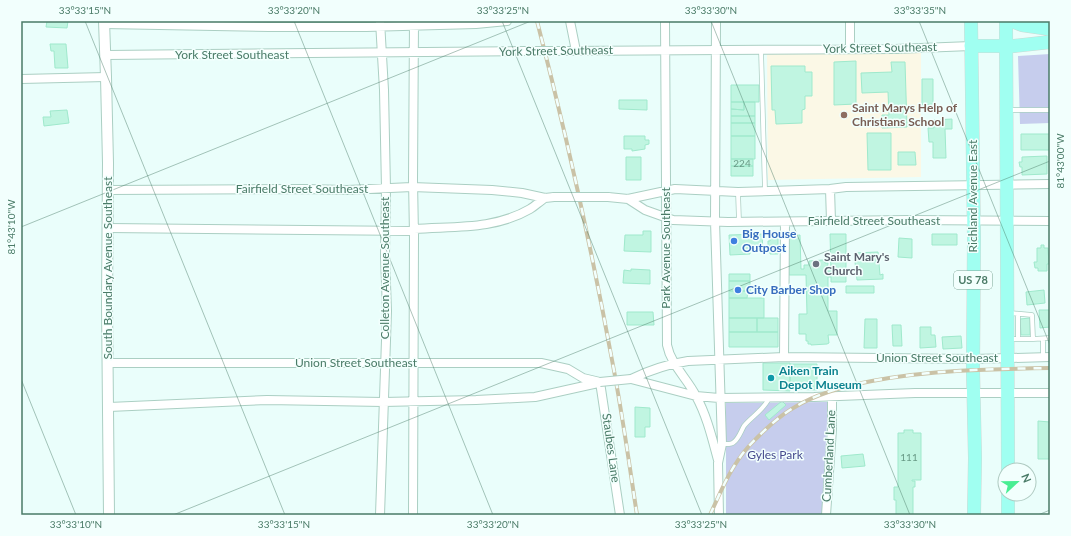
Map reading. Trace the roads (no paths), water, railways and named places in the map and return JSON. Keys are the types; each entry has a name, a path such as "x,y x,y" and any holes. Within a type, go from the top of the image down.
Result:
{"main road":[{"name":"Richland Avenue East","path":"971,21 974,515"},
{"name":"US 78","path":"1006,21 1006,222 1012,313 1012,339 1007,358 1008,462"},
{"path":"1012,21 1022,25 1050,29"},
{"name":"York Street Southeast","path":"971,46 1006,46 1050,42"},
{"path":"1008,502 1008,515"}],"street":[{"path":"104,22 205,23 269,27 414,23 476,24 507,21"},
{"path":"570,21 576,51"},
{"name":"Park Avenue Southeast","path":"665,21 667,345 669,355 696,396 709,427 718,463 719,515"},
{"name":"Park Avenue Southeast","path":"716,21 715,221 718,360 722,444 718,463"},
{"path":"850,21 850,49"},
{"name":"South Boundary Avenue Southeast","path":"104,22 106,55 108,190 109,515"},
{"path":"413,515 414,230 412,187 414,23"},
{"name":"Colleton Avenue Southeast","path":"380,24 386,188 385,231 387,311 384,363 380,515"},
{"name":"York Street Southeast","path":"106,55 382,54 526,51 850,49 971,46"},
{"path":"21,79 106,77"},
{"name":"Fairfield Street Southeast","path":"108,190 348,190 412,187 492,190 522,193 545,198 608,197 628,199 675,189 738,192 830,189 846,187 1050,184"},
{"path":"830,189 831,221"},
{"name":"Fairfield Street Southeast","path":"108,228 385,231 473,226 493,224 530,209 545,198"},
{"name":"Fairfield Street Southeast","path":"628,199 645,210 673,220 739,222 1050,221"},
{"path":"784,357 785,222"},
{"name":"Union Street Southeast","path":"109,407 267,400 383,402 535,397 600,382 631,379 658,367 674,363 718,360 784,357 973,359 1046,357"},
{"name":"Union Street Southeast","path":"109,363 541,363 568,368 584,378 600,382"},
{"name":"Union Street Southeast","path":"631,379 696,396 720,398 769,398 915,393 1050,393"},
{"name":"Staubes Lane","path":"600,382 620,515"},
{"name":"Cumberland Lane","path":"826,515 832,428 832,396"}],"lane":[{"path":"761,50 765,191"},
{"path":"1007,110 1050,110"},
{"path":"738,192 739,222"},
{"path":"1012,313 1032,314 1033,339"},
{"path":"1012,339 1050,338"},
{"path":"1043,339 1046,357"},
{"path":"722,444 734,443 745,426 767,404 769,398"}],"railway":[{"path":"537,21 578,190 596,275 619,398 637,515"},
{"path":"710,515 732,470 749,446 764,430 783,415 813,398 852,385 916,374 1050,368"}],"place":[{"name":"Saint Marys Help of Christians School","path":"844,115"},
{"name":"Big House Outpost","path":"734,241"},
{"name":"Saint Mary's Church","path":"816,264"},
{"name":"City Barber Shop","path":"738,290"},
{"name":"Aiken Train Depot Museum","path":"771,378"}],"park label":[{"name":"Gyles Park","path":"775,455"}]}
